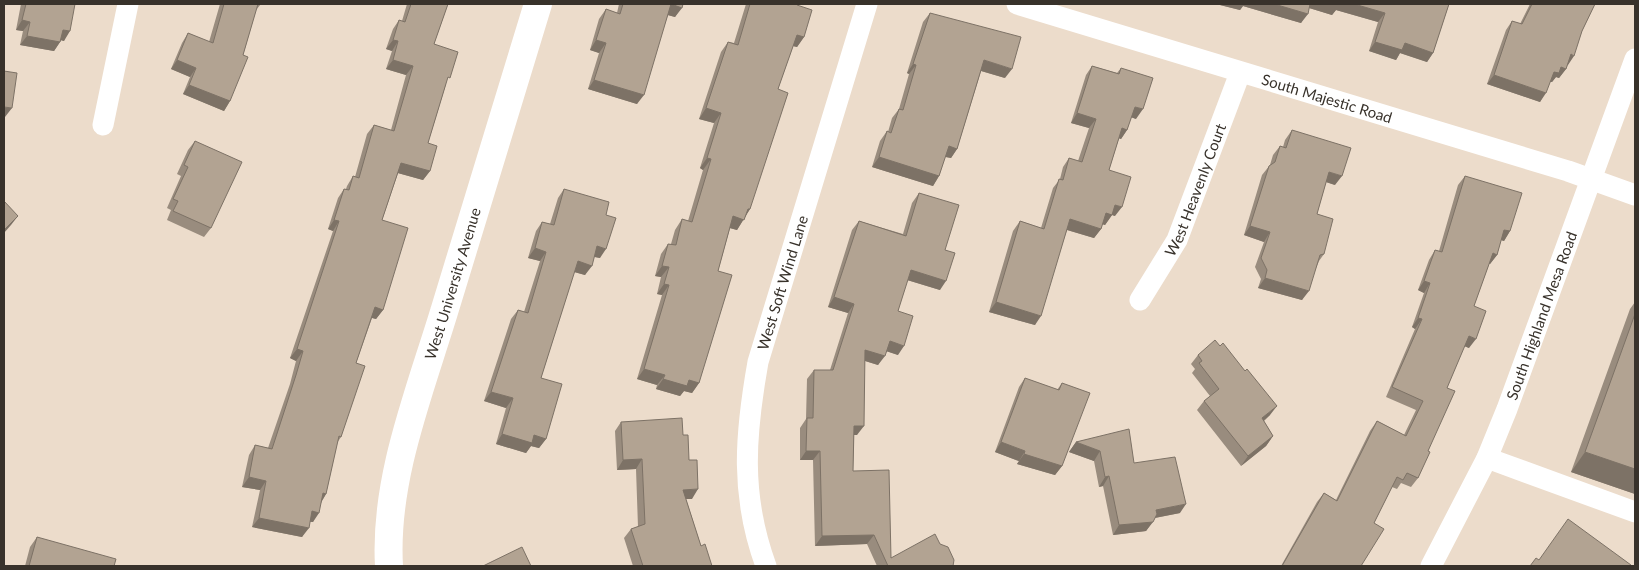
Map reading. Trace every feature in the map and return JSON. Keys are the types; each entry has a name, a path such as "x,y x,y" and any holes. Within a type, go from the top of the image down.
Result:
{"street":[{"path":"102,125 128,4"},
{"name":"West University Avenue","path":"389,566 390,519 395,480 412,415 538,4"},
{"name":"West Soft Wind Lane","path":"766,566 755,536 746,456 748,418 758,362 867,4"},
{"name":"South Majestic Road","path":"1017,4 1591,178 1635,195"},
{"name":"South Highland Mesa Road","path":"1432,566 1487,458 1635,59"},
{"name":"West Heavenly Court","path":"1140,300 1177,240 1240,73"},
{"path":"1487,458 1635,512"}],"building":[{"path":"26,4 75,4 70,31 63,30 60,42 27,36 30,22 22,20"},
{"path":"224,4 258,4 243,55 248,57 230,101 189,85 196,68 177,60 188,33 213,43"},
{"path":"411,4 448,4 434,44 458,52 450,78 448,77 428,143 437,146 430,171 401,163 382,220 408,228 383,310 375,307 356,363 365,366 341,437 339,436 326,494 323,493 319,513 312,511 309,528 259,518 266,481 249,477 255,445 272,449 303,351 297,349 339,221 334,220 344,189 349,190 353,176 359,178 374,125 394,131 413,66 393,60 398,41 393,40 399,20 405,22"},
{"path":"623,4 671,4 644,95 594,80 606,43 596,40 606,9 620,14"},
{"path":"671,4 683,4 682,8"},
{"path":"750,4 797,4 812,10 804,37 797,35 778,89 788,93 750,209 748,209 744,220 733,216 718,271 732,275 699,383 689,380 687,386 663,379 665,375 644,369 669,285 664,284 669,267 662,266 668,244 676,245 682,219 692,222 711,159 707,158 721,113 706,108 728,42 738,45"},
{"path":"1274,4 1310,4 1308,14"},
{"path":"1354,4 1449,4 1433,53 1405,43 1402,50 1375,42 1385,13"},
{"path":"1532,4 1595,4 1582,31 1574,56 1571,54 1566,69 1561,67 1559,73 1554,72 1546,93 1494,75 1512,21 1522,24"},
{"path":"930,13 1021,37 1012,69 984,60 957,149 949,146 939,176 879,157 887,131 891,133 899,109 903,110 916,65 913,64"},
{"path":"1092,66 1119,74 1121,68 1153,78 1143,109 1135,107 1127,130 1122,128 1109,170 1131,177 1122,207 1115,205 1112,215 1106,213 1101,229 1070,219 1041,316 996,302 1020,221 1044,229 1059,179 1063,180 1069,158 1082,162 1096,119 1077,113"},
{"path":"4,71 17,73 12,108 4,107"},
{"path":"1292,130 1351,148 1342,176 1329,172 1317,214 1333,219 1324,254 1320,255 1309,291 1265,278 1267,270 1261,258 1270,232 1250,226 1269,166 1275,162 1280,146 1286,148"},
{"path":"195,141 242,162 211,228 173,211 178,201 173,199 188,167 184,165"},
{"path":"1465,176 1522,193 1510,231 1504,230 1497,255 1493,253 1474,306 1486,311 1476,339 1469,336 1447,388 1455,391 1418,478 1407,473 1403,480 1397,477 1374,523 1384,529 1361,566 1282,566 1324,493 1337,501 1377,421 1406,436 1423,401 1392,387 1422,319 1418,318 1430,283 1424,281 1435,250 1442,252"},
{"path":"564,189 609,202 606,215 616,218 606,249 597,246 592,266 578,261 541,378 562,384 546,439 534,435 532,443 502,434 513,398 491,392 518,310 528,313 546,252 535,248 542,222 554,225"},
{"path":"919,193 959,205 945,250 955,253 946,281 911,270 898,311 913,316 904,346 890,341 885,356 865,350 864,426 854,426 853,471 889,470 891,558 935,534 940,544 948,547 954,560 953,566 888,566 874,535 822,536 820,451 806,451 807,418 813,418 814,370 833,370 854,304 834,297 859,221 906,236"},
{"path":"4,201 18,216 4,230"},
{"path":"1635,314 1635,469 1585,452"},
{"path":"1215,340 1220,346 1223,343 1245,371 1247,369 1277,406 1262,418 1273,436 1248,456 1204,401 1219,389 1199,363 1202,361 1198,355"},
{"path":"1025,378 1059,390 1062,383 1090,393 1062,466 1024,454 1025,451 1001,442"},
{"path":"682,418 683,435 688,435 689,460 697,460 698,489 683,490 701,546 705,544 712,566 643,566 631,529 645,524 642,459 623,460 621,422"},
{"path":"1129,429 1134,463 1175,457 1186,504 1156,510 1157,514 1153,522 1119,525 1109,476 1105,477 1100,451 1076,442"},
{"path":"1568,519 1631,566 1530,566 1536,558 1539,560"},
{"path":"37,537 116,559 114,566 29,566"},
{"path":"522,547 531,566 483,566"}]}
